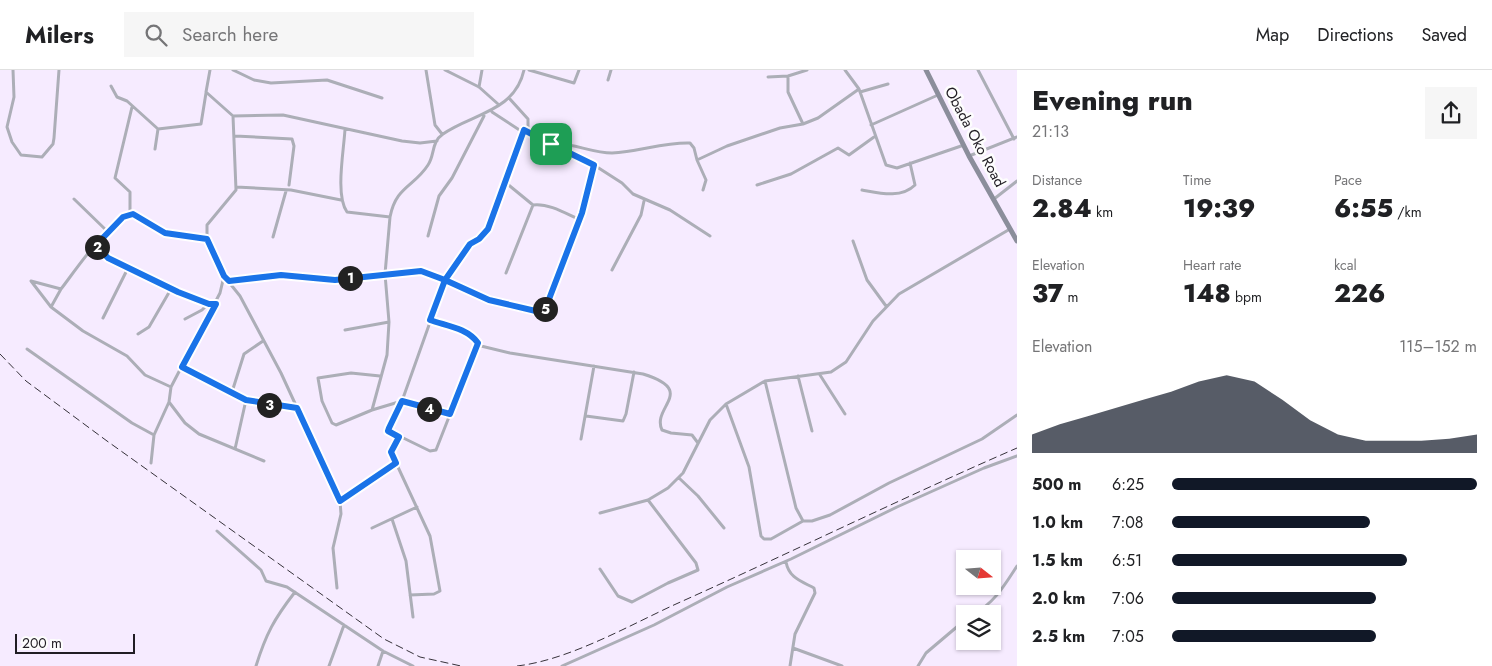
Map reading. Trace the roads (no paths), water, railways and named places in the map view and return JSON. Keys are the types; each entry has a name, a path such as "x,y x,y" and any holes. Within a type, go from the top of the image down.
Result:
{"main road":[{"name":"Obada Oko Road","path":"926,70 964,145 1017,241"}],"street":[{"path":"13,70 14,96 7,127 12,142 21,155 26,157 42,157 53,144 58,70"},
{"path":"111,86 117,97 132,106 158,129 200,124 210,70"},
{"path":"233,70 254,80 271,83 327,80 382,98"},
{"path":"426,70 435,125 442,134"},
{"path":"446,70 479,87 498,104"},
{"path":"479,87 482,70"},
{"path":"372,410 387,355 390,322 385,274 390,216 396,198 430,164 437,141 442,134 492,112 498,104 509,98 518,86 524,70"},
{"path":"529,70 574,83 578,79 579,70"},
{"path":"608,80 611,70"},
{"path":"768,77 788,76 807,70"},
{"path":"845,70 860,91 874,137 886,165 897,168 964,145"},
{"path":"970,156 1015,138 978,70"},
{"path":"788,76 788,92 803,124"},
{"path":"697,160 727,146 780,128 803,124 818,118 860,91 888,84"},
{"path":"206,92 233,116 236,187 207,225 207,239 224,276 240,296 282,373 340,501 341,514 333,548 337,588"},
{"path":"871,125 938,95"},
{"path":"509,98 528,119 528,132"},
{"path":"130,214 130,192 115,178 132,106"},
{"path":"492,112 594,165 644,200 670,210 710,236"},
{"path":"233,116 283,115 402,141 420,143 437,141"},
{"path":"428,236 439,196 452,178 484,115"},
{"path":"155,149 158,129"},
{"path":"345,129 342,200 347,212 390,216"},
{"path":"478,343 436,450 430,451 388,431 402,401 445,280 470,244 479,239 488,229 524,130"},
{"path":"235,136 292,139 294,146 289,185"},
{"path":"757,185 791,174 838,148 849,155 874,137"},
{"path":"551,144 560,143 593,151 613,153 690,143 694,148 706,180 703,190"},
{"path":"862,190 884,194 898,194 908,190 915,185 910,163"},
{"path":"229,281 281,275 335,280 421,271 489,300 543,311 579,222 578,219 582,213 594,165"},
{"path":"994,199 1017,181"},
{"path":"505,182 533,205 538,204 555,209 578,219"},
{"path":"236,187 286,191 342,200"},
{"path":"273,237 286,191"},
{"path":"74,199 107,231"},
{"path":"612,270 641,215 644,200"},
{"path":"506,273 533,205"},
{"path":"51,307 62,289 107,231 123,217 130,214 137,215 165,233 207,239"},
{"path":"600,513 648,500 668,488 679,478 710,420 726,404 746,390 765,381 831,372 846,362 873,321 886,306 907,290 1010,229"},
{"path":"853,241 872,290 886,306"},
{"path":"96,245 108,258 171,289 209,304 216,304"},
{"path":"103,318 128,267"},
{"path":"151,462 154,436 169,402 171,386 216,304 224,276"},
{"path":"62,289 31,281 51,307 83,332 127,356 145,375 171,386"},
{"path":"138,334 149,327 171,289"},
{"path":"185,319 209,304"},
{"path":"430,320 464,331 478,343 510,353 634,372 661,379 666,383 670,397 659,423 662,430 692,435 698,443"},
{"path":"345,330 390,322"},
{"path":"232,392 244,354 263,341"},
{"path":"27,350 59,370 132,423 154,436"},
{"path":"581,439 594,366"},
{"path":"182,367 246,400 297,408"},
{"path":"586,416 622,421 626,414 634,372"},
{"path":"380,376 351,373 318,378 322,401 332,424 340,424 372,410 402,401 450,414"},
{"path":"820,375 845,414"},
{"path":"798,376 812,431"},
{"path":"765,381 796,508 803,520"},
{"path":"235,449 246,400"},
{"path":"169,402 185,423 198,434 264,461"},
{"path":"726,404 749,466 761,536 764,539 771,539 803,520 812,521 830,515 888,483 982,439 1017,415"},
{"path":"399,437 391,452 430,536 440,590 434,594 410,595"},
{"path":"562,666 654,626 727,587 786,562 897,507 984,468 1017,456"},
{"path":"340,501 396,463"},
{"path":"679,478 698,496 724,528"},
{"path":"600,569 618,596 632,602 698,570 696,563 648,500"},
{"path":"372,528 417,507"},
{"path":"392,519 406,561 413,617"},
{"path":"217,531 261,570 266,581 288,587 383,651 413,666"},
{"path":"786,562 787,569 796,580 814,588 816,593 795,634 790,666"},
{"path":"989,605 997,597 1017,566"},
{"path":"256,666 266,636 275,618 295,592"},
{"path":"329,666 344,625"},
{"path":"918,666 926,652 956,627"},
{"path":"793,648 842,666"},
{"path":"378,666 383,651"}],"railway":[{"path":"0,354 26,381 384,639 420,657 461,666"},
{"path":"517,666 537,663 578,650 1017,448"}]}
